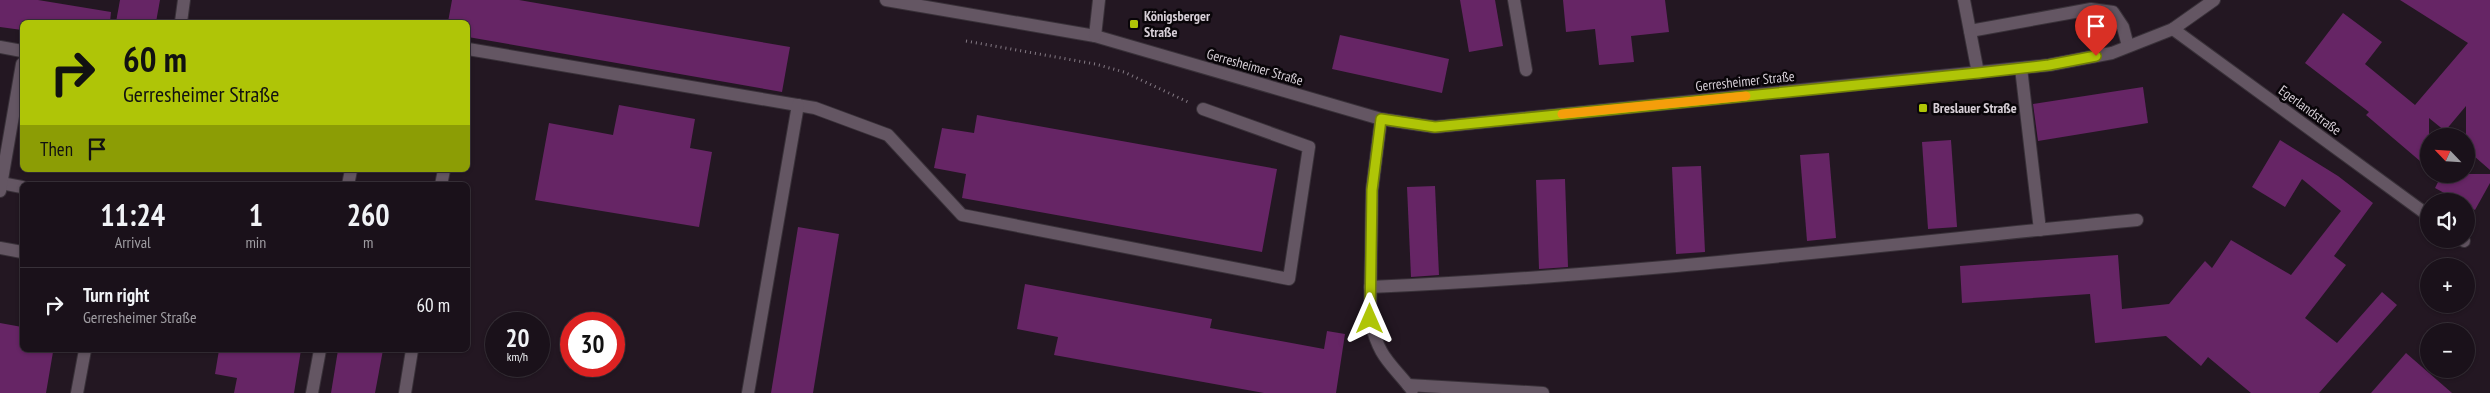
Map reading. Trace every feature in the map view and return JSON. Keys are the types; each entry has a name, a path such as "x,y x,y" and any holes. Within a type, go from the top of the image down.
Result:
{"street":[{"path":"181,20 184,0"},
{"name":"Gerresheimer Straße","path":"886,0 1095,36 1381,119 1435,127 2021,68 2112,53 2173,29 2214,0"},
{"path":"1095,36 1099,0"},
{"path":"1514,0 1526,70"},
{"path":"1964,0 1978,73"},
{"path":"1970,31 2092,9 2112,12 2123,27 2128,46"},
{"name":"Egerlandstraße","path":"2173,29 2420,209"},
{"path":"0,47 20,51"},
{"path":"470,49 815,108 888,135 962,215 1289,279 1308,147 1203,110"},
{"path":"2021,68 2040,230"},
{"path":"20,76 1,187 20,187"},
{"path":"748,393 798,105"},
{"path":"1381,119 1372,190 1370,319 1375,343 1389,366 1411,389 1543,393"},
{"path":"1370,287 1543,278 2137,220"},
{"path":"0,248 20,252"},
{"path":"77,393 85,352"},
{"path":"312,393 320,352"},
{"path":"405,393 412,352"}],"path":[{"path":"966,41 1078,60 1124,72 1203,110"}],"building":[{"path":"0,0 38,0 111,12 110,20 20,20 20,30 0,27"},
{"path":"120,0 160,0 156,20 116,20"},
{"path":"452,0 519,0 790,47 782,92 470,37 470,20 448,20"},
{"path":"1460,0 1495,0 1503,46 1469,52"},
{"path":"1563,0 1665,0 1669,32 1631,36 1634,62 1599,65 1595,29 1566,32"},
{"path":"2400,0 2490,0 2490,170 2475,157 2475,128 2466,128 2466,106 2448,128 2441,128 2429,118 2429,128 2420,128 2420,161 2366,115 2369,112 2305,63 2343,13 2382,42 2365,64 2415,105 2468,43"},
{"path":"1340,35 1449,59 1442,93 1332,69"},
{"path":"2143,87 2148,123 2038,141 2033,104"},
{"path":"619,105 695,119 690,148 712,152 699,227 535,200 549,123 613,135"},
{"path":"977,115 1277,169 1262,252 962,198 966,174 934,168 942,128 974,133"},
{"path":"1951,140 1957,227 1928,229 1922,142"},
{"path":"2280,140 2338,176 2373,203 2334,256 2346,265 2305,318 2337,343 2382,292 2397,305 2319,393 2251,393 2208,357 2201,366 2166,336 2095,343 2090,294 1962,303 1960,266 2118,255 2122,309 2169,304 2205,261 2212,268 2231,240 2291,275 2341,211 2302,179 2285,207 2252,187"},
{"path":"1829,153 1836,238 1807,241 1800,155"},
{"path":"1701,166 1705,252 1676,254 1672,167"},
{"path":"2475,174 2490,174 2490,183 2475,210 2475,193 2444,193 2435,188 2438,183 2475,183"},
{"path":"1565,179 1568,267 1539,269 1536,180"},
{"path":"1435,186 1439,275 1411,277 1407,187"},
{"path":"798,227 839,234 813,393 771,393"},
{"path":"1025,284 1212,319 1210,328 1324,349 1327,331 1345,334 1336,393 1264,393 1054,355 1058,337 1017,329"},
{"path":"0,323 20,327 20,352 53,352 46,393 0,393"},
{"path":"219,352 301,352 294,393 234,393 237,378 215,374"},
{"path":"338,352 383,352 375,393 331,393"},
{"path":"2406,353 2420,365 2420,378 2435,378 2452,393 2371,393"}],"slow traffic":[{"path":"1562,114 1746,96"}],"place":[{"name":"Königsberger Straße","path":"1134,24"},
{"name":"Breslauer Straße","path":"1923,108"}],"route":[{"path":"1370,319 1372,190 1381,119 1435,127 1978,73 2049,65 2096,56"}]}
